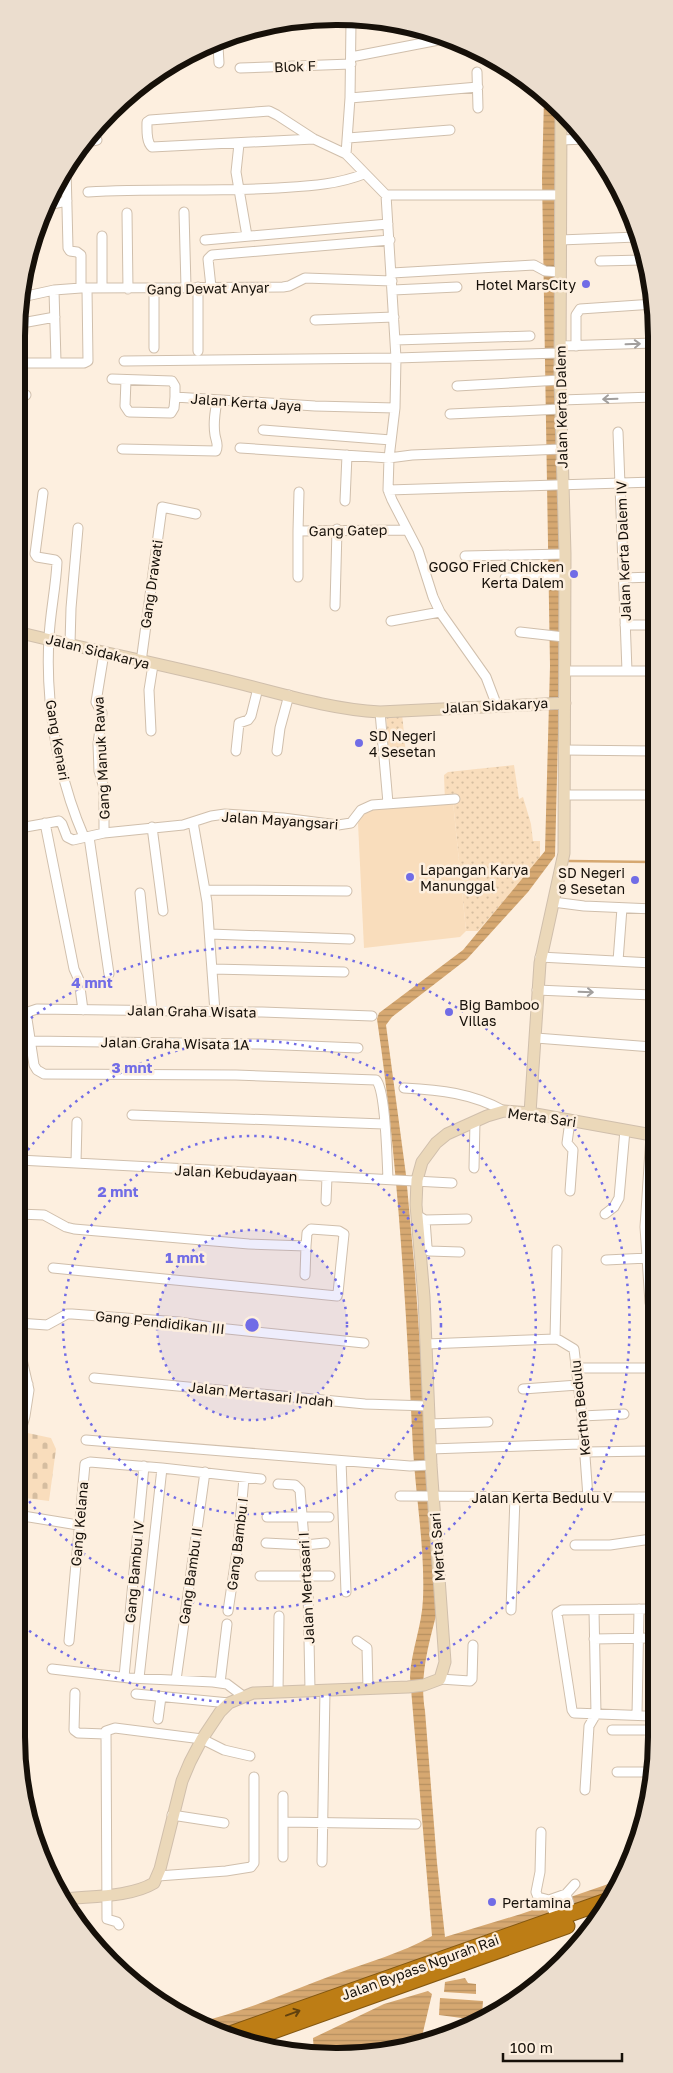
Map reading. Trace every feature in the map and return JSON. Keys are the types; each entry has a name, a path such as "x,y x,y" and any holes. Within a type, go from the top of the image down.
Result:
{"highway":[{"name":"Jalan Bypass Ngurah Rai","path":"256,2037 555,1916 600,1903"},
{"name":"Jalan Bypass Ngurah Rai","path":"238,2032 591,1917"}],"street":[{"path":"346,154 350,98 351,26"},
{"name":"Blok F","path":"240,68 351,60 434,41"},
{"path":"218,49 219,63"},
{"path":"478,72 478,108"},
{"path":"350,98 478,87"},
{"path":"314,139 239,144 152,146 148,142 147,122 150,120 269,111 277,114 314,139 346,154 386,195 396,358 395,408 389,458 388,490 424,565 433,597 440,612 486,677 497,706"},
{"name":"Jalan Kerta Dalem","path":"561,120 558,195 560,240 558,272 565,671 563,702"},
{"path":"348,138 450,130"},
{"path":"561,140 578,139"},
{"path":"239,144 236,172 247,236"},
{"path":"88,192 141,189 240,191 345,182 364,174"},
{"path":"25,362 84,363 88,361 81,255 70,251 68,248 66,182"},
{"path":"386,195 558,195"},
{"path":"55,203 67,201"},
{"path":"184,212 186,287"},
{"path":"127,213 128,289"},
{"path":"205,240 388,224"},
{"path":"102,236 102,288"},
{"path":"560,240 631,237"},
{"path":"211,287 208,258 212,255 390,240"},
{"path":"600,261 638,260"},
{"path":"392,281 534,265 545,271 558,272"},
{"name":"Gang Dewat Anyar","path":"28,295 54,290 102,288 289,286 305,278 392,281"},
{"path":"392,281 457,287"},
{"path":"198,287 198,351"},
{"path":"154,288 154,348"},
{"path":"54,290 56,362"},
{"path":"576,346 576,315 580,309 646,305"},
{"path":"26,322 55,317"},
{"path":"316,320 394,317"},
{"path":"395,340 530,336"},
{"path":"124,360 396,358 542,353 576,346 648,343"},
{"name":"Jalan Kerta Jaya","path":"112,379 172,381 175,386 175,397 217,401 395,408"},
{"path":"126,380 126,410 130,412 171,413 174,408 175,397"},
{"path":"457,386 559,380"},
{"path":"450,414 541,410 560,406 648,398"},
{"path":"122,449 216,451 218,446 215,438 214,421 217,401"},
{"path":"263,430 392,440"},
{"name":"Jalan Kerta Dalem IV","path":"618,432 618,484 627,671"},
{"path":"240,448 389,458 412,455 560,449"},
{"path":"345,501 347,455"},
{"path":"388,490 648,482"},
{"name":"Gang Gatep","path":"299,492 298,531 338,529 407,530"},
{"name":"Gang Kenari","path":"44,493 35,554 36,556 57,562 49,639 50,691 59,754 68,792 86,837 110,974"},
{"name":"Gang Drawati","path":"141,662 162,506 196,514"},
{"path":"70,644 78,528"},
{"path":"335,606 338,529"},
{"path":"298,531 298,577"},
{"path":"465,556 562,554"},
{"path":"624,578 648,577"},
{"path":"504,578 563,578"},
{"path":"391,620 440,612"},
{"path":"625,625 648,625"},
{"path":"520,632 563,637"},
{"name":"Jalan Sidakarya","path":"25,633 153,665 336,707 380,712 563,702 564,853 540,957 530,1113"},
{"name":"Gang Manuk Rawa","path":"104,653 96,702 102,713 98,744 99,771 104,788 104,833"},
{"path":"151,731 149,690 153,665"},
{"path":"565,671 648,671"},
{"path":"236,751 240,723 248,720 251,716 258,688"},
{"path":"276,751 289,695"},
{"path":"380,712 388,803"},
{"path":"564,750 648,751"},
{"path":"564,795 648,795"},
{"name":"Jalan Mayangsari","path":"86,837 152,827 183,825 211,816 230,814 346,825 351,823 365,808 388,803 455,799"},
{"path":"25,827 61,822 70,839 86,837"},
{"path":"193,822 205,890 215,1012"},
{"path":"45,823 74,969 79,980 82,1010"},
{"path":"152,827 163,911"},
{"path":"205,890 347,890"},
{"path":"140,893 152,1010"},
{"path":"553,902 584,906 648,909"},
{"path":"618,961 622,908"},
{"path":"210,934 350,939"},
{"path":"540,957 648,963"},
{"path":"212,969 344,972"},
{"path":"537,990 648,995"},
{"name":"Jalan Graha Wisata","path":"25,1017 32,1010 152,1010 372,1016"},
{"path":"25,1026 34,1065 44,1074 236,1075 372,1079 378,1082 380,1086 390,1179"},
{"path":"536,1038 648,1047"},
{"name":"Jalan Graha Wisata 1A","path":"30,1041 358,1048"},
{"path":"404,1088 456,1093 486,1101 504,1111"},
{"name":"Merta Sari","path":"440,1680 445,1662 429,1465 430,1449 421,1218 412,1180 436,1143 447,1134 475,1121 504,1111 530,1113 648,1134"},
{"path":"132,1115 384,1124"},
{"path":"474,1168 475,1121"},
{"path":"570,1121 567,1143 573,1150 570,1191"},
{"path":"76,1164 77,1122"},
{"path":"604,1214 614,1207 619,1198 625,1130"},
{"name":"Jalan Kebudayaan","path":"25,1160 327,1178 390,1179 452,1183"},
{"path":"326,1201 327,1178"},
{"path":"606,1260 648,1258 645,1227 648,1188"},
{"path":"25,1214 44,1214 66,1227 74,1229 249,1244 306,1246"},
{"path":"460,1252 429,1251 421,1218 467,1218"},
{"path":"53,1268 336,1296 338,1293 344,1234 339,1231 311,1229 307,1233 305,1275"},
{"path":"426,1344 555,1339 557,1250"},
{"name":"Gang Pendidikan III","path":"25,1323 47,1325 67,1314 72,1314 179,1322 218,1328 364,1343"},
{"name":"Kertha Bedulu","path":"555,1339 574,1349 582,1416 582,1448 588,1497"},
{"path":"577,1368 648,1368"},
{"path":"25,1371 29,1390 25,1416"},
{"name":"Jalan Mertasari Indah","path":"94,1378 406,1406 427,1406"},
{"path":"523,1389 578,1385"},
{"path":"582,1416 624,1414"},
{"path":"429,1424 488,1422"},
{"path":"86,1440 410,1466 429,1465"},
{"path":"430,1449 582,1448 648,1451"},
{"path":"342,1461 346,1592"},
{"name":"Gang Kelana","path":"69,1641 85,1464 90,1462 144,1466 262,1479"},
{"name":"Gang Bambu IV","path":"124,1677 144,1466"},
{"path":"139,1678 162,1468"},
{"name":"Gang Bambu II","path":"176,1680 205,1472"},
{"name":"Gang Bambu I","path":"228,1611 238,1545 244,1478"},
{"name":"Jalan Mertasari I","path":"278,1484 298,1486 307,1574 310,1690"},
{"name":"Jalan Kerta Bedulu V","path":"400,1496 648,1497"},
{"path":"511,1610 515,1497"},
{"path":"25,1516 78,1525"},
{"path":"267,1517 329,1517"},
{"path":"575,1545 610,1545 648,1539"},
{"path":"266,1543 305,1545 325,1543"},
{"path":"260,1576 307,1574 330,1576"},
{"path":"637,1715 640,1638 639,1609"},
{"path":"648,1609 562,1610 557,1613 572,1710 577,1714 648,1716"},
{"path":"585,1790 589,1726 596,1714 594,1610"},
{"path":"278,1692 279,1616"},
{"path":"220,1683 227,1624"},
{"path":"594,1639 648,1638"},
{"path":"357,1641 367,1648 368,1689"},
{"path":"71,1898 144,1888 154,1883 158,1876 182,1781 202,1739 220,1712 229,1703 253,1693 368,1689 424,1685 440,1680 470,1681 472,1679 473,1645"},
{"path":"52,1669 124,1677 220,1683 227,1684 243,1696"},
{"path":"322,1862 325,1690"},
{"path":"75,1693 74,1730 78,1733 105,1734"},
{"path":"136,1694 229,1703"},
{"path":"158,1719 161,1697"},
{"path":"119,1925 117,1922 107,1919 105,1734 108,1729 115,1728 202,1739 224,1750 250,1756"},
{"path":"612,1730 648,1730"},
{"path":"617,1772 646,1772"},
{"path":"158,1876 251,1867 254,1863 254,1777"},
{"path":"283,1796 283,1857"},
{"path":"172,1815 224,1823"},
{"path":"284,1822 416,1824"},
{"path":"541,1832 540,1872 536,1892 538,1897 550,1902 568,1896 575,1884"},
{"path":"568,1896 572,1911"},
{"path":"550,1902 555,1916"}],"green space":[{"path":"402,713 406,755 389,756 386,715"},
{"path":"514,765 519,799 523,797 531,824 533,841 540,841 540,858 478,931 466,931 453,802 445,802 444,775 448,772"},
{"name":"Lapangan Karya Manunggal","path":"453,802 466,931 460,937 364,948 358,823 365,810"},
{"path":"25,1432 51,1438 56,1449 49,1501 25,1498"}],"shaded area":[{"path":"544,104 556,115 554,244 561,617 555,856 528,892 467,959 392,1017 386,1025 406,1175 415,1274 438,1608 426,1659 423,1698 445,1937 521,1914 611,1883 605,1895 477,1938 361,1982 226,2027 208,2020 230,2014 397,1952 432,1936 410,1677 423,1599 422,1543 413,1449 396,1179 377,1019 379,1013 463,950 545,851 550,666 542,178"},
{"path":"465,1978 468,1983 476,1984 476,1994 444,1992 445,1982"},
{"path":"428,1991 432,1994 422,2035 377,2045 336,2048 314,2047 313,2038 384,2004"},
{"path":"440,1998 483,2001 482,2011 474,2016 470,2015 468,2019 439,2015"}],"waterway":[{"path":"569,861 648,862"}],"place":[{"name":"Hotel MarsCity","path":"586,284"},
{"name":"GOGO Fried Chicken Kerta Dalem","path":"574,574"},
{"name":"SD Negeri 4 Sesetan","path":"359,743"},
{"name":"Lapangan Karya Manunggal","path":"410,877"},
{"name":"SD Negeri 9 Sesetan","path":"635,880"},
{"name":"Big Bamboo Villas","path":"449,1012"},
{"name":"Pertamina","path":"492,1902"}]}
